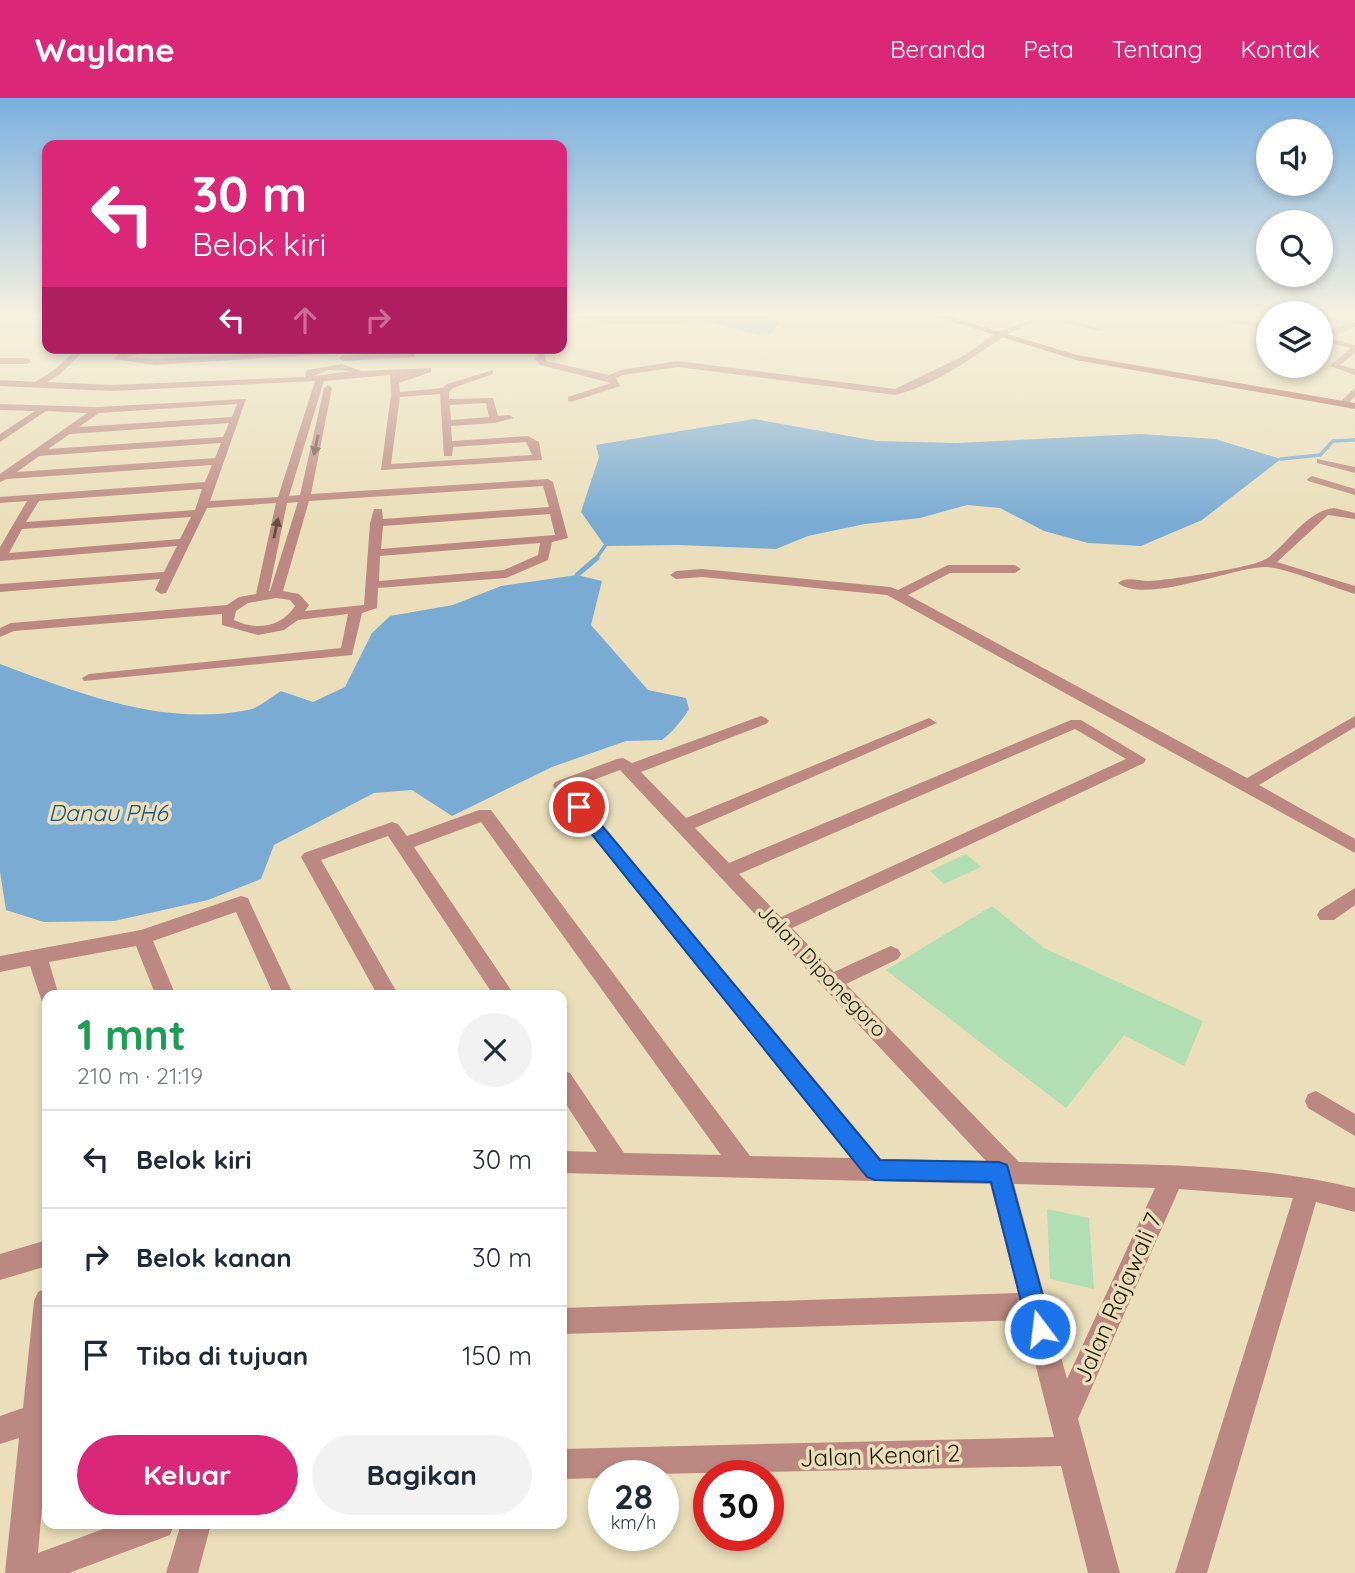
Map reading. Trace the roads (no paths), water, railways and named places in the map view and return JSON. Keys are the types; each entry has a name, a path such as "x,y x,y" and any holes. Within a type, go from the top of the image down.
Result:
{"street":[{"path":"88,385 111,388 165,385"},
{"path":"269,594 282,500 315,385"},
{"path":"269,594 304,499 316,385"},
{"path":"395,385 385,468 538,458 534,442 528,439 449,443"},
{"path":"448,464 445,397 453,385"},
{"path":"571,399 615,385"},
{"path":"839,385 895,392 914,385"},
{"path":"1233,385 1355,406"},
{"path":"1343,404 1355,391"},
{"path":"396,395 490,400 494,419"},
{"path":"0,407 97,410 243,401 201,509 161,590"},
{"path":"0,439 45,408"},
{"path":"2,478 97,410"},
{"path":"448,423 509,418"},
{"path":"69,431 235,420"},
{"path":"0,428 15,429"},
{"path":"38,453 227,440"},
{"path":"2,478 219,461"},
{"path":"1321,461 1355,470"},
{"path":"1312,480 1355,492"},
{"path":"21,526 282,500 548,482 562,538 376,553"},
{"path":"0,500 209,485"},
{"path":"35,498 21,526 0,557 183,542"},
{"path":"229,616 239,629 260,631 282,626 297,616 370,608 374,585 377,517 554,510"},
{"path":"1124,583 1145,585 1180,582 1268,563 1325,512 1334,511 1355,516"},
{"path":"374,585 506,574 544,557 546,540"},
{"path":"1268,563 1349,589 1355,573"},
{"path":"899,595 948,569 1015,569"},
{"path":"676,575 702,573 843,584 878,588 899,595 1355,847"},
{"path":"0,588 168,575"},
{"path":"229,616 11,626 1,633 6,638 229,616 244,600 269,594 294,597 302,605 297,616"},
{"path":"89,678 347,652 356,610"},
{"path":"761,721 630,770 623,763 561,786 875,1170"},
{"path":"1247,785 1355,721"},
{"path":"683,826 929,723"},
{"path":"726,872 1076,723 1138,758 778,926"},
{"name":"Jalan Diponegoro","path":"630,770 832,982 1006,1172"},
{"path":"402,844 485,814 744,1167"},
{"path":"386,990 310,858 392,828 501,990"},
{"path":"1328,915 1355,895"},
{"path":"0,964 142,937 241,903 281,990"},
{"path":"142,937 164,990"},
{"path":"832,982 891,954"},
{"path":"37,957 47,990"},
{"path":"567,1087 617,1162"},
{"path":"1316,1101 1355,1126"},
{"path":"567,1163 1172,1177 1308,1188 1355,1200"},
{"path":"1006,1172 1034,1307 1104,1573"},
{"name":"Jalan Rajawali 7","path":"1063,1418 1172,1177"},
{"path":"1191,1573 1308,1188"},
{"path":"0,1266 42,1255"},
{"path":"567,1321 1034,1307"},
{"path":"21,1573 42,1360"},
{"path":"0,1430 37,1418"},
{"name":"Jalan Kenari 2","path":"567,1464 1072,1451"},
{"path":"27,1573 146,1529"},
{"path":"182,1573 195,1529"}],"water":[{"path":"754,419 877,441 957,443 1140,434 1215,439 1281,459 1202,520 1141,546 1088,543 1044,531 1000,508 967,505 920,518 865,524 808,536 776,549 678,545 605,546 581,512 599,457 596,445"},
{"name":"Danau PH6","path":"577,575 602,581 591,625 648,690 686,698 689,709 677,726 662,740 626,741 552,767 452,816 412,790 374,793 274,845 261,879 208,900 114,921 44,922 6,910 0,872 0,664 90,696 153,711 216,714 248,710 261,705 281,691 313,702 345,687 372,633 390,616 453,605 501,586"}],"waterway":[{"path":"1281,459 1320,455 1333,441 1355,440"},
{"path":"596,559 605,546"},
{"path":"577,575 596,559"}]}
